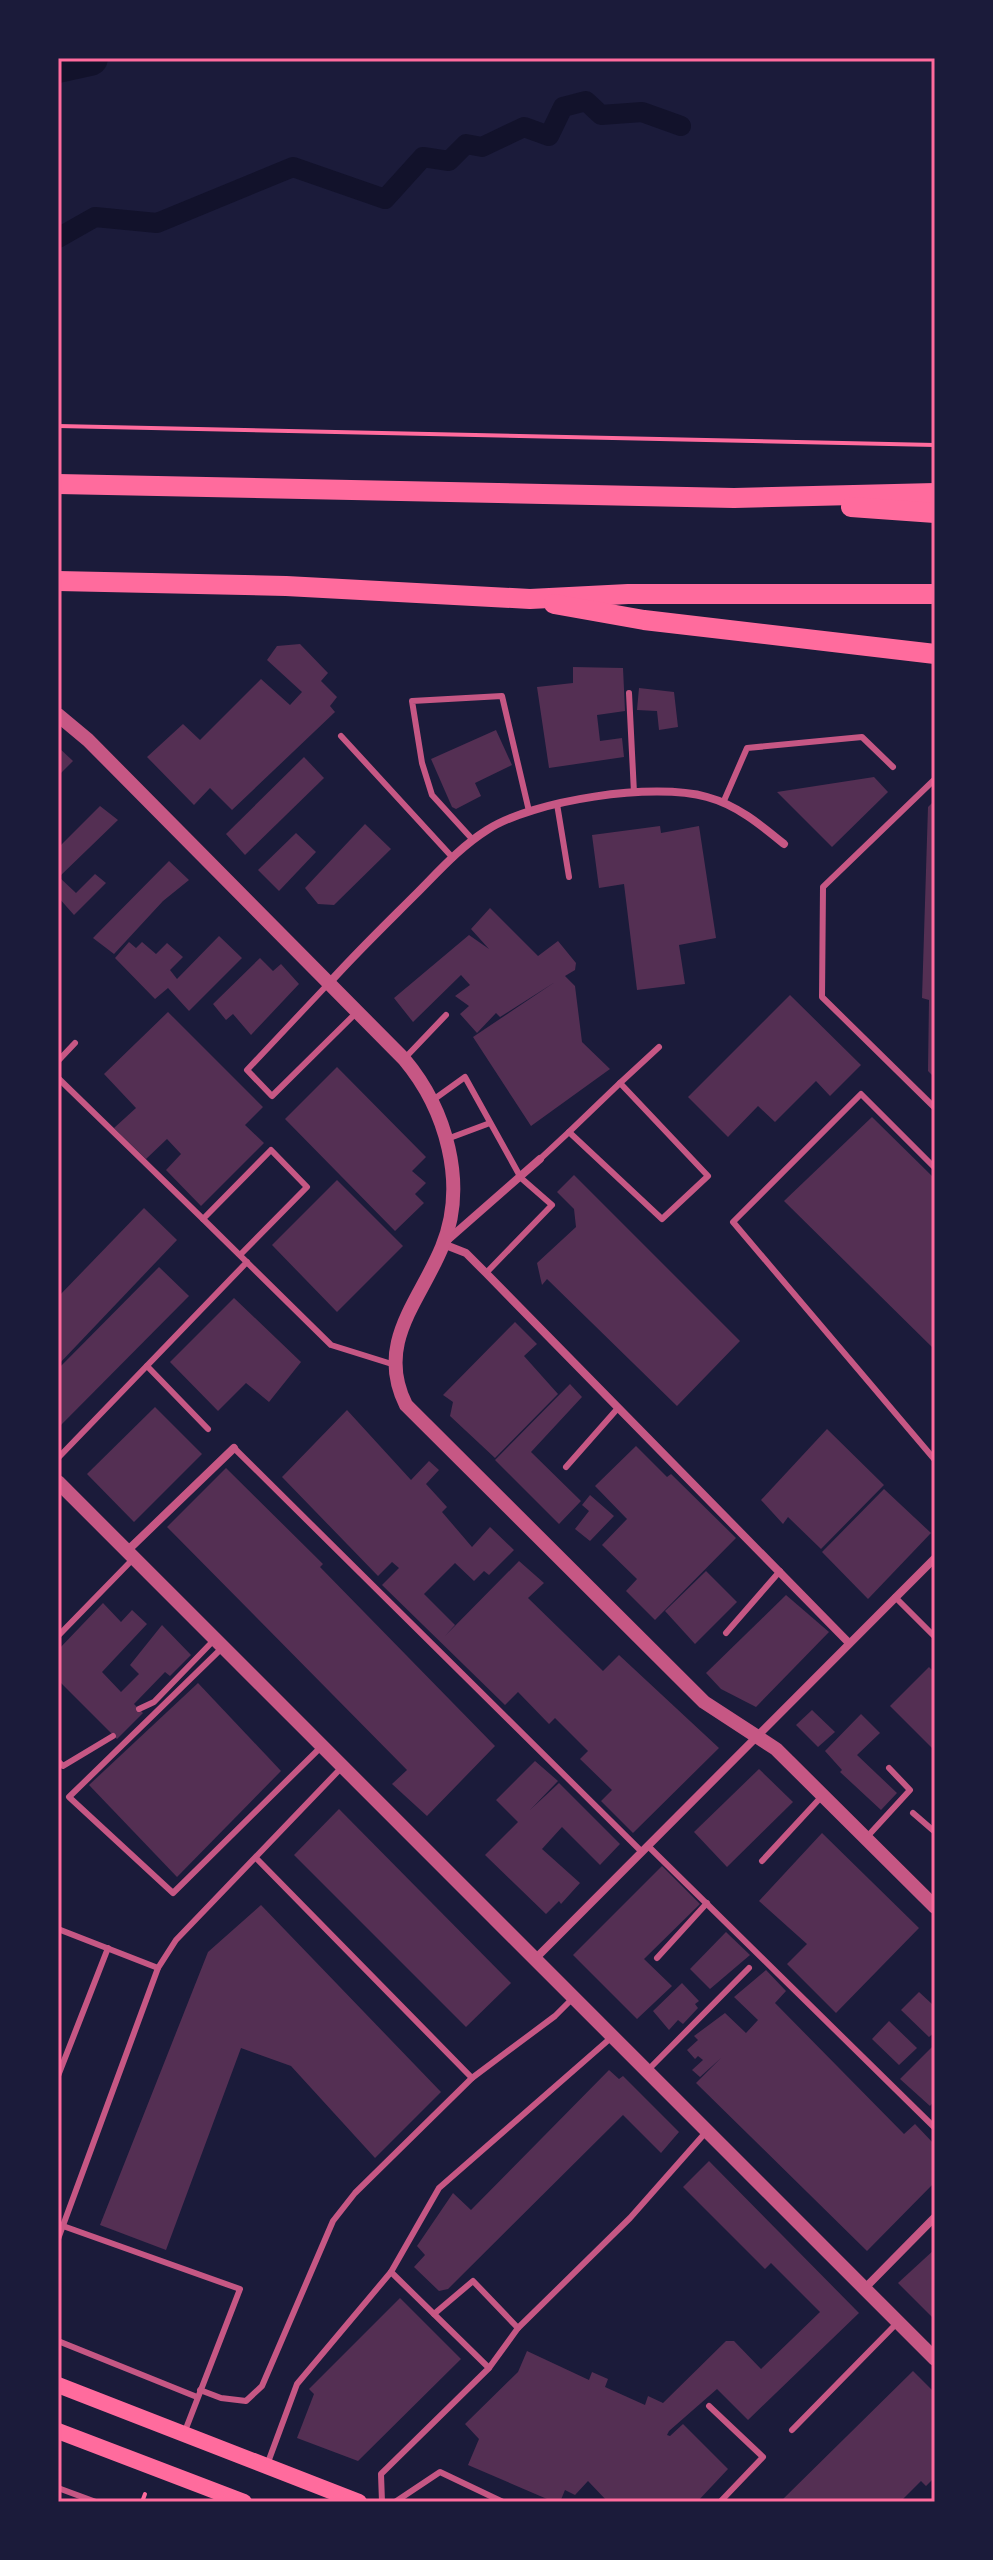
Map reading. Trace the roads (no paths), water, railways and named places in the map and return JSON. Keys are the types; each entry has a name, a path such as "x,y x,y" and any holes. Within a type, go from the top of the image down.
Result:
{"highway":[{"path":"58,484 734,498 935,493"},
{"path":"734,498 935,513"},
{"path":"58,581 286,586 530,599 628,594 935,594"},
{"path":"530,599 644,620 935,654"}],"main road":[{"path":"58,2385 359,2502"},
{"path":"58,2431 244,2502"},
{"path":"58,2446 84,2440"}],"street":[{"path":"58,715 88,740 330,982 404,1059 433,1100 447,1139 452,1197 443,1244 401,1323 395,1365 401,1394 415,1416 704,1702 776,1749 935,1907"},
{"path":"330,982 473,840 503,821 529,811 634,793 678,792 723,803 748,816 784,844"},
{"path":"443,1244 540,1159"},
{"path":"443,1244 466,1253 849,1643"},
{"path":"130,1555 234,1448"},
{"path":"58,1482 935,2359"},
{"path":"535,1959 935,1558"},
{"path":"864,2289 935,2217"}],"lane":[{"path":"629,693 634,793"},
{"path":"473,840 432,795 422,763 412,701 502,696 529,811"},
{"path":"341,736 453,858"},
{"path":"723,803 747,748 862,737 893,767"},
{"path":"935,779 823,887 822,997 935,1108"},
{"path":"557,804 569,877"},
{"path":"330,982 247,1070 272,1096 358,1011"},
{"path":"404,1059 446,1015"},
{"path":"58,1061 75,1043"},
{"path":"540,1159 659,1047"},
{"path":"433,1100 465,1077 521,1178 552,1205 486,1273"},
{"path":"58,1078 331,1345 395,1365"},
{"path":"569,1132 662,1219 708,1176 620,1083"},
{"path":"935,1168 861,1094 733,1222 935,1460"},
{"path":"447,1139 490,1123"},
{"path":"203,1219 271,1150 307,1187 240,1255"},
{"path":"58,1458 247,1262"},
{"path":"147,1366 208,1429"},
{"path":"566,1467 618,1408"},
{"path":"234,1448 645,1849 707,1903 935,2128"},
{"path":"58,1636 130,1555"},
{"path":"726,1633 780,1571"},
{"path":"895,1597 935,1637"},
{"path":"139,1709 154,1702 219,1643"},
{"path":"219,1643 69,1797 173,1893 322,1746"},
{"path":"58,1761 63,1766 113,1736"},
{"path":"58,2239 158,1968 176,1940 343,1766"},
{"path":"866,1838 910,1790 889,1768"},
{"path":"762,1861 823,1795"},
{"path":"913,1813 935,1832"},
{"path":"257,1859 472,2078"},
{"path":"657,1958 707,1903"},
{"path":"58,1929 158,1968"},
{"path":"58,2076 108,1948"},
{"path":"647,2071 749,1968"},
{"path":"200,2390 221,2398 246,2401 262,2386 333,2221 355,2193 472,2078 555,2016 574,1997"},
{"path":"266,2468 297,2384 391,2272 439,2188 613,2036"},
{"path":"382,2502 381,2474 489,2368 518,2328 630,2218 707,2131"},
{"path":"63,2226 240,2289 184,2434"},
{"path":"391,2272 489,2368"},
{"path":"434,2314 473,2281 518,2328"},
{"path":"792,2430 898,2322"},
{"path":"58,2341 197,2397"},
{"path":"709,2406 763,2457 720,2502"},
{"path":"395,2502 440,2472 503,2502"},
{"path":"58,2488 96,2502"}],"waterway":[{"path":"58,65 90,58"},
{"path":"58,238 95,217 157,223 293,167 385,199 423,157 449,161 466,144 482,147 524,127 549,136 563,107 586,101 601,115 642,112 681,126"}]}
